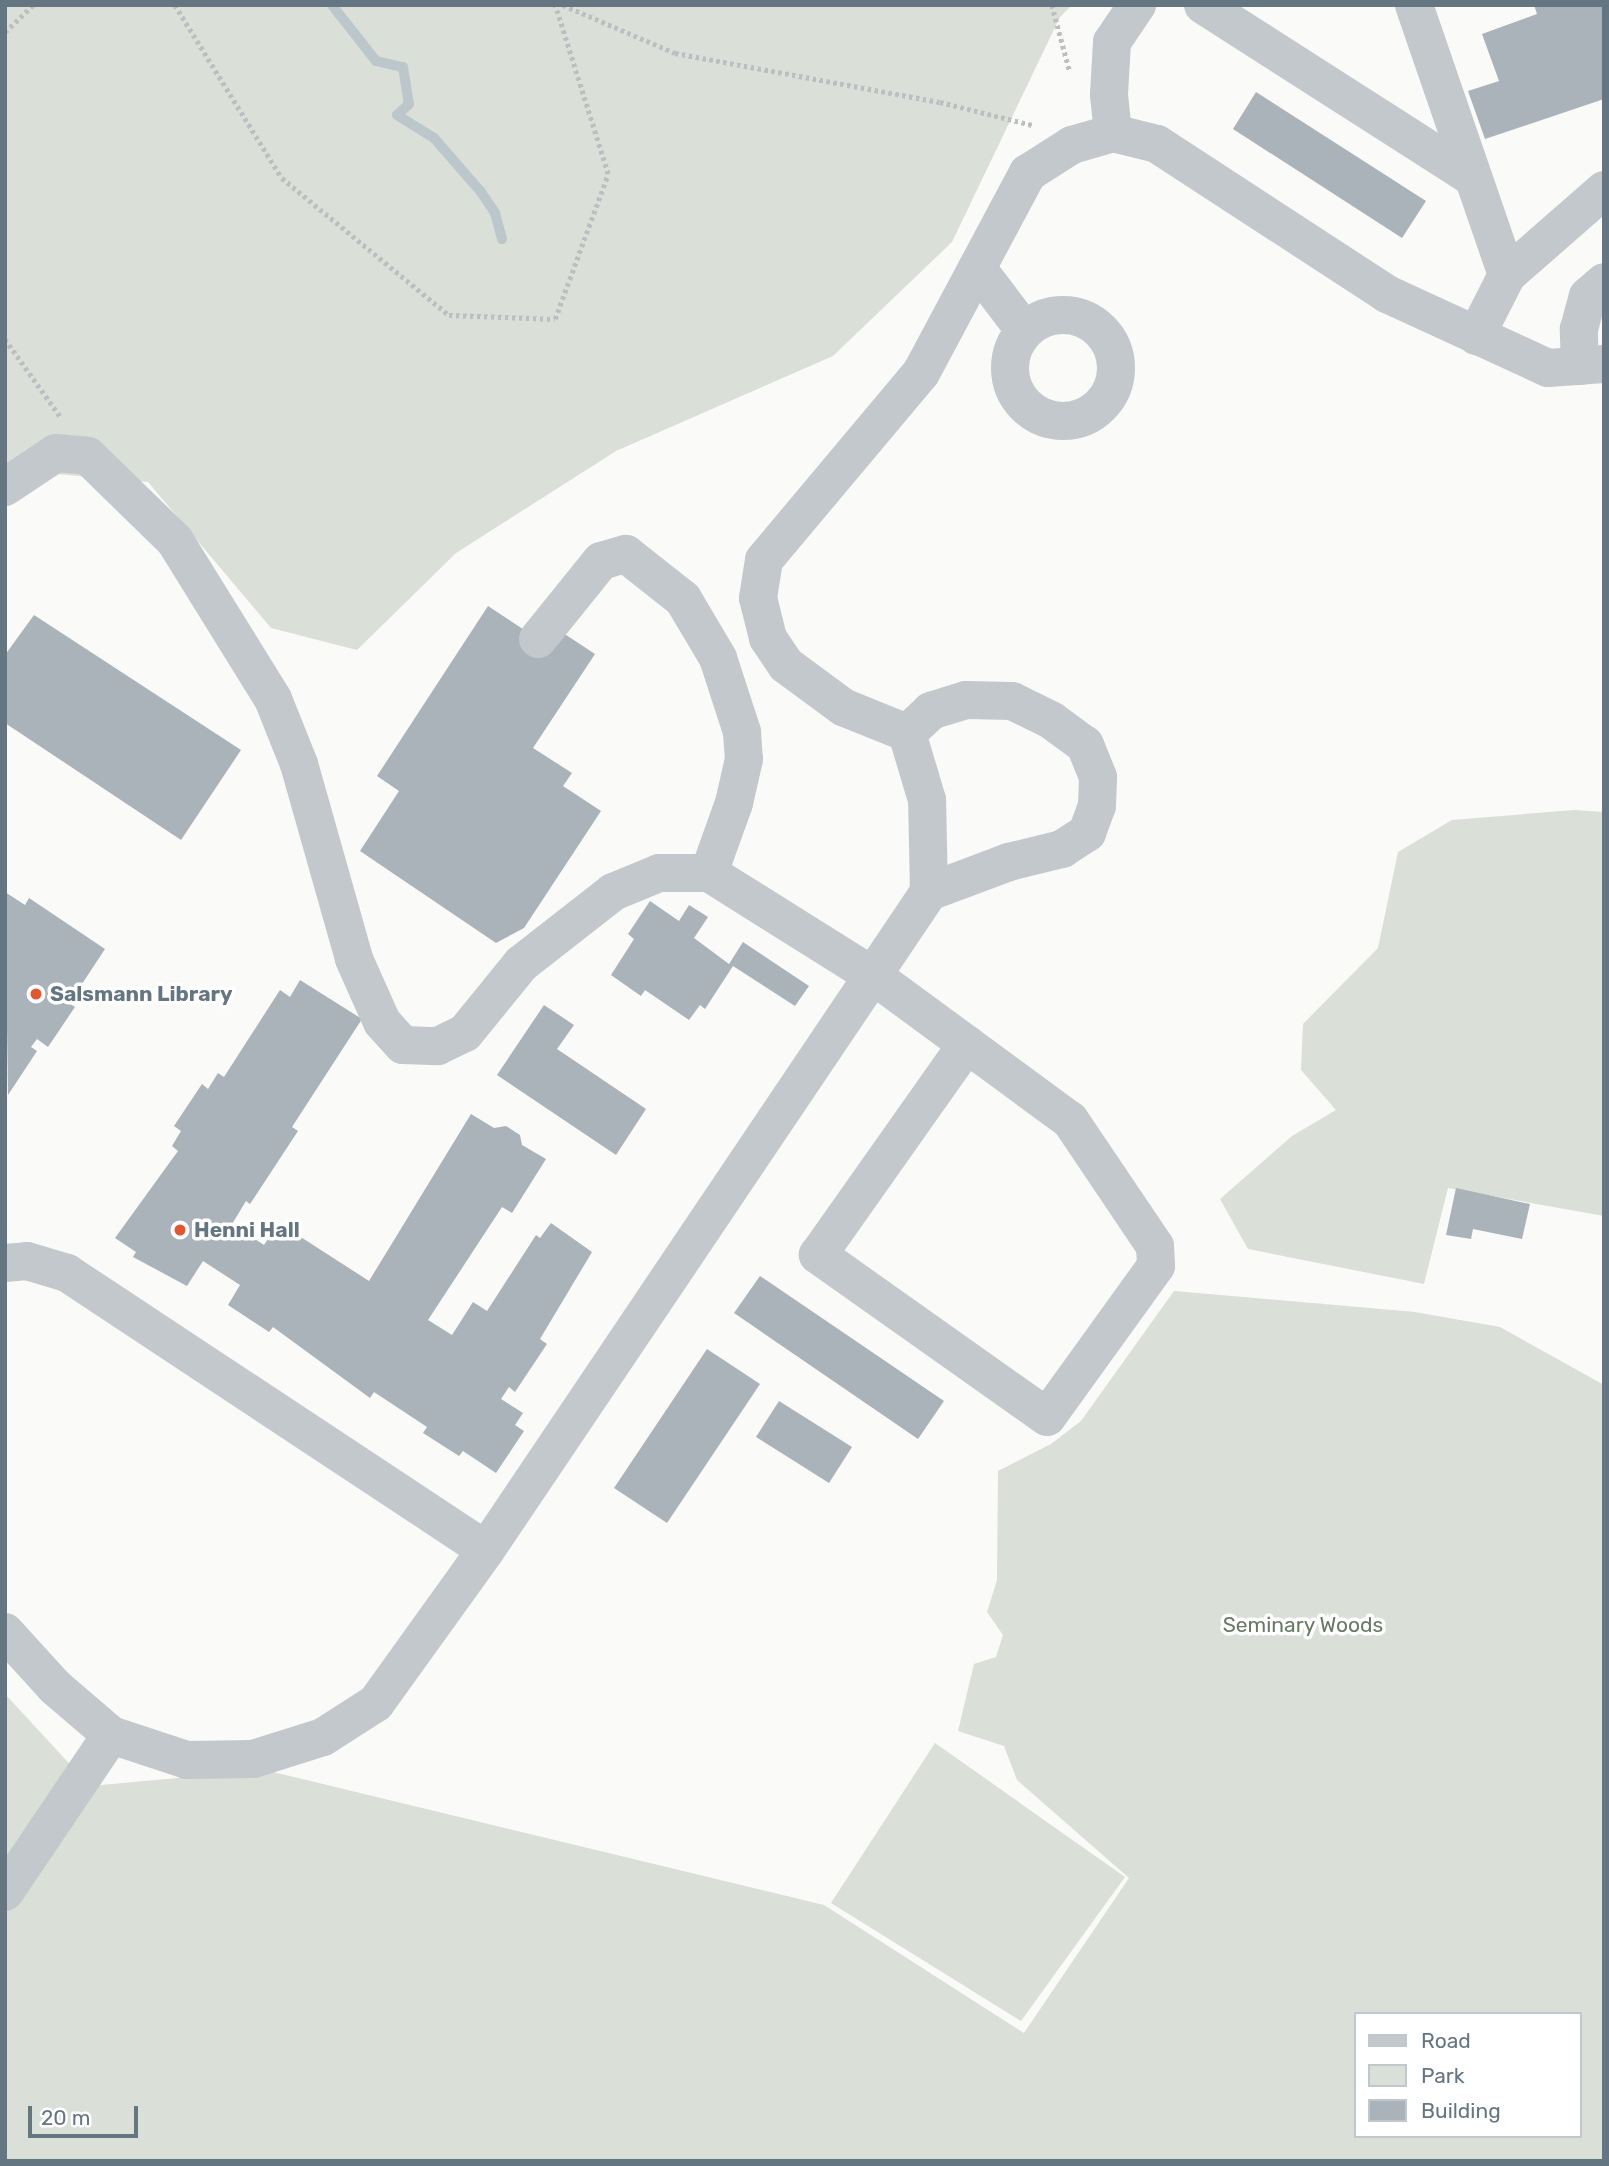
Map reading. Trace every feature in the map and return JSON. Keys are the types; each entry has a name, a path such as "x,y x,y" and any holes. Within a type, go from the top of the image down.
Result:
{"lane":[{"path":"1101,136 1109,94 1112,42 1137,5"},
{"path":"1203,5 1474,178"},
{"path":"1414,5 1507,275"},
{"path":"907,733 843,708 786,665 768,638 758,598 764,559 921,373 1028,173 1072,145 1101,136 1157,144 1387,294 1548,368 1592,365 1582,318 1588,296 1604,282"},
{"path":"1476,336 1507,275 1604,190"},
{"path":"977,268 1024,330"},
{"path":"5,487 56,453 88,456 175,541 273,698 299,764 354,959 382,1022 403,1045 438,1046 465,1033 521,964 613,892 659,873 709,873 876,976 1070,1120 1155,1246 1156,1266 1047,1417 818,1255 967,1044"},
{"path":"538,639 601,561 626,554 683,599 718,658 742,732 744,759 734,803 709,873"},
{"path":"907,733 931,711 965,699 1012,701 1051,720 1085,745 1098,777 1097,806 1087,833 1062,849 1009,862 929,892"},
{"path":"5,1632 55,1687 111,1735 187,1760 253,1759 323,1737 376,1703 486,1550 876,976 929,892 927,800 907,733"},
{"path":"5,1263 27,1261 67,1273 486,1550"},
{"path":"5,1892 111,1735"}],"path":[{"path":"5,32 33,5"},
{"path":"175,5 282,178 292,187 449,315 555,319 608,174 555,5"},
{"path":"563,5 675,53 940,102 1101,136"},
{"path":"5,339 88,456"}],"green space":[{"path":"5,5 1072,5 1060,17 952,242 833,356 616,451 456,553 357,650 271,628 148,482 21,471 5,482"},
{"path":"1574,810 1604,812 1604,1216 1448,1188 1424,1284 1248,1249 1220,1199 1292,1136 1336,1110 1301,1070 1303,1024 1378,948 1398,852 1452,820"},
{"name":"Seminary Woods","path":"1174,1291 1415,1312 1500,1327 1604,1385 1604,2161 5,2161 5,1694 90,1786 265,1770 824,1905 1024,2033 1129,1878 1017,1780 1004,1746 958,1731 974,1664 996,1657 1003,1635 987,1612 997,1580 998,1471 1051,1444 1081,1421"},
{"path":"935,1743 1125,1877 1021,2021 831,1903"}],"building":[{"path":"1534,5 1604,5 1604,99 1485,139 1468,91 1499,81 1482,34 1537,14"},
{"path":"1256,92 1426,201 1402,238 1233,129"},
{"path":"488,606 550,647 560,631 595,654 533,748 572,773 563,786 601,811 524,928 496,943 360,851 399,791 377,776"},
{"path":"34,615 241,750 181,840 5,723 5,655"},
{"name":"Salsmann Library","path":"5,892 25,905 29,898 105,949 74,996 68,992 63,999 75,1007 48,1047 37,1039 31,1047 37,1051 8,1095"},
{"path":"650,901 679,921 689,905 708,917 694,938 729,964 743,942 809,986 795,1006 733,966 705,1009 700,1005 689,1020 645,990 641,996 611,975 634,939 628,934"},
{"name":"Henni Hall","path":"300,980 362,1019 292,1127 298,1131 250,1204 246,1201 232,1224 264,1245 279,1223 369,1281 471,1114 494,1128 506,1126 520,1135 522,1145 546,1159 512,1213 502,1207 428,1320 452,1335 473,1302 487,1311 536,1235 540,1238 551,1223 592,1252 540,1339 547,1344 515,1392 509,1387 501,1399 523,1413 515,1425 524,1431 496,1473 463,1451 459,1456 423,1433 427,1427 374,1392 370,1398 273,1327 269,1332 228,1305 240,1285 203,1261 187,1286 133,1257 136,1252 115,1238 178,1151 172,1146 181,1131 174,1126 202,1084 208,1089 218,1073 224,1077 280,990 290,997"},
{"path":"544,1005 574,1025 557,1049 646,1109 616,1155 497,1075"},
{"path":"1456,1188 1530,1204 1522,1239 1473,1229 1471,1239 1446,1235"},
{"path":"760,1276 944,1401 918,1439 734,1313"},
{"path":"707,1349 760,1384 667,1523 614,1488"},
{"path":"779,1401 852,1447 829,1483 756,1437"}],"waterway":[{"path":"332,5 376,61 403,67 409,104 397,115 434,138 481,192 495,213 502,239"}],"place":[{"name":"Salsmann Library","path":"36,994"},
{"name":"Henni Hall","path":"180,1230"}]}
